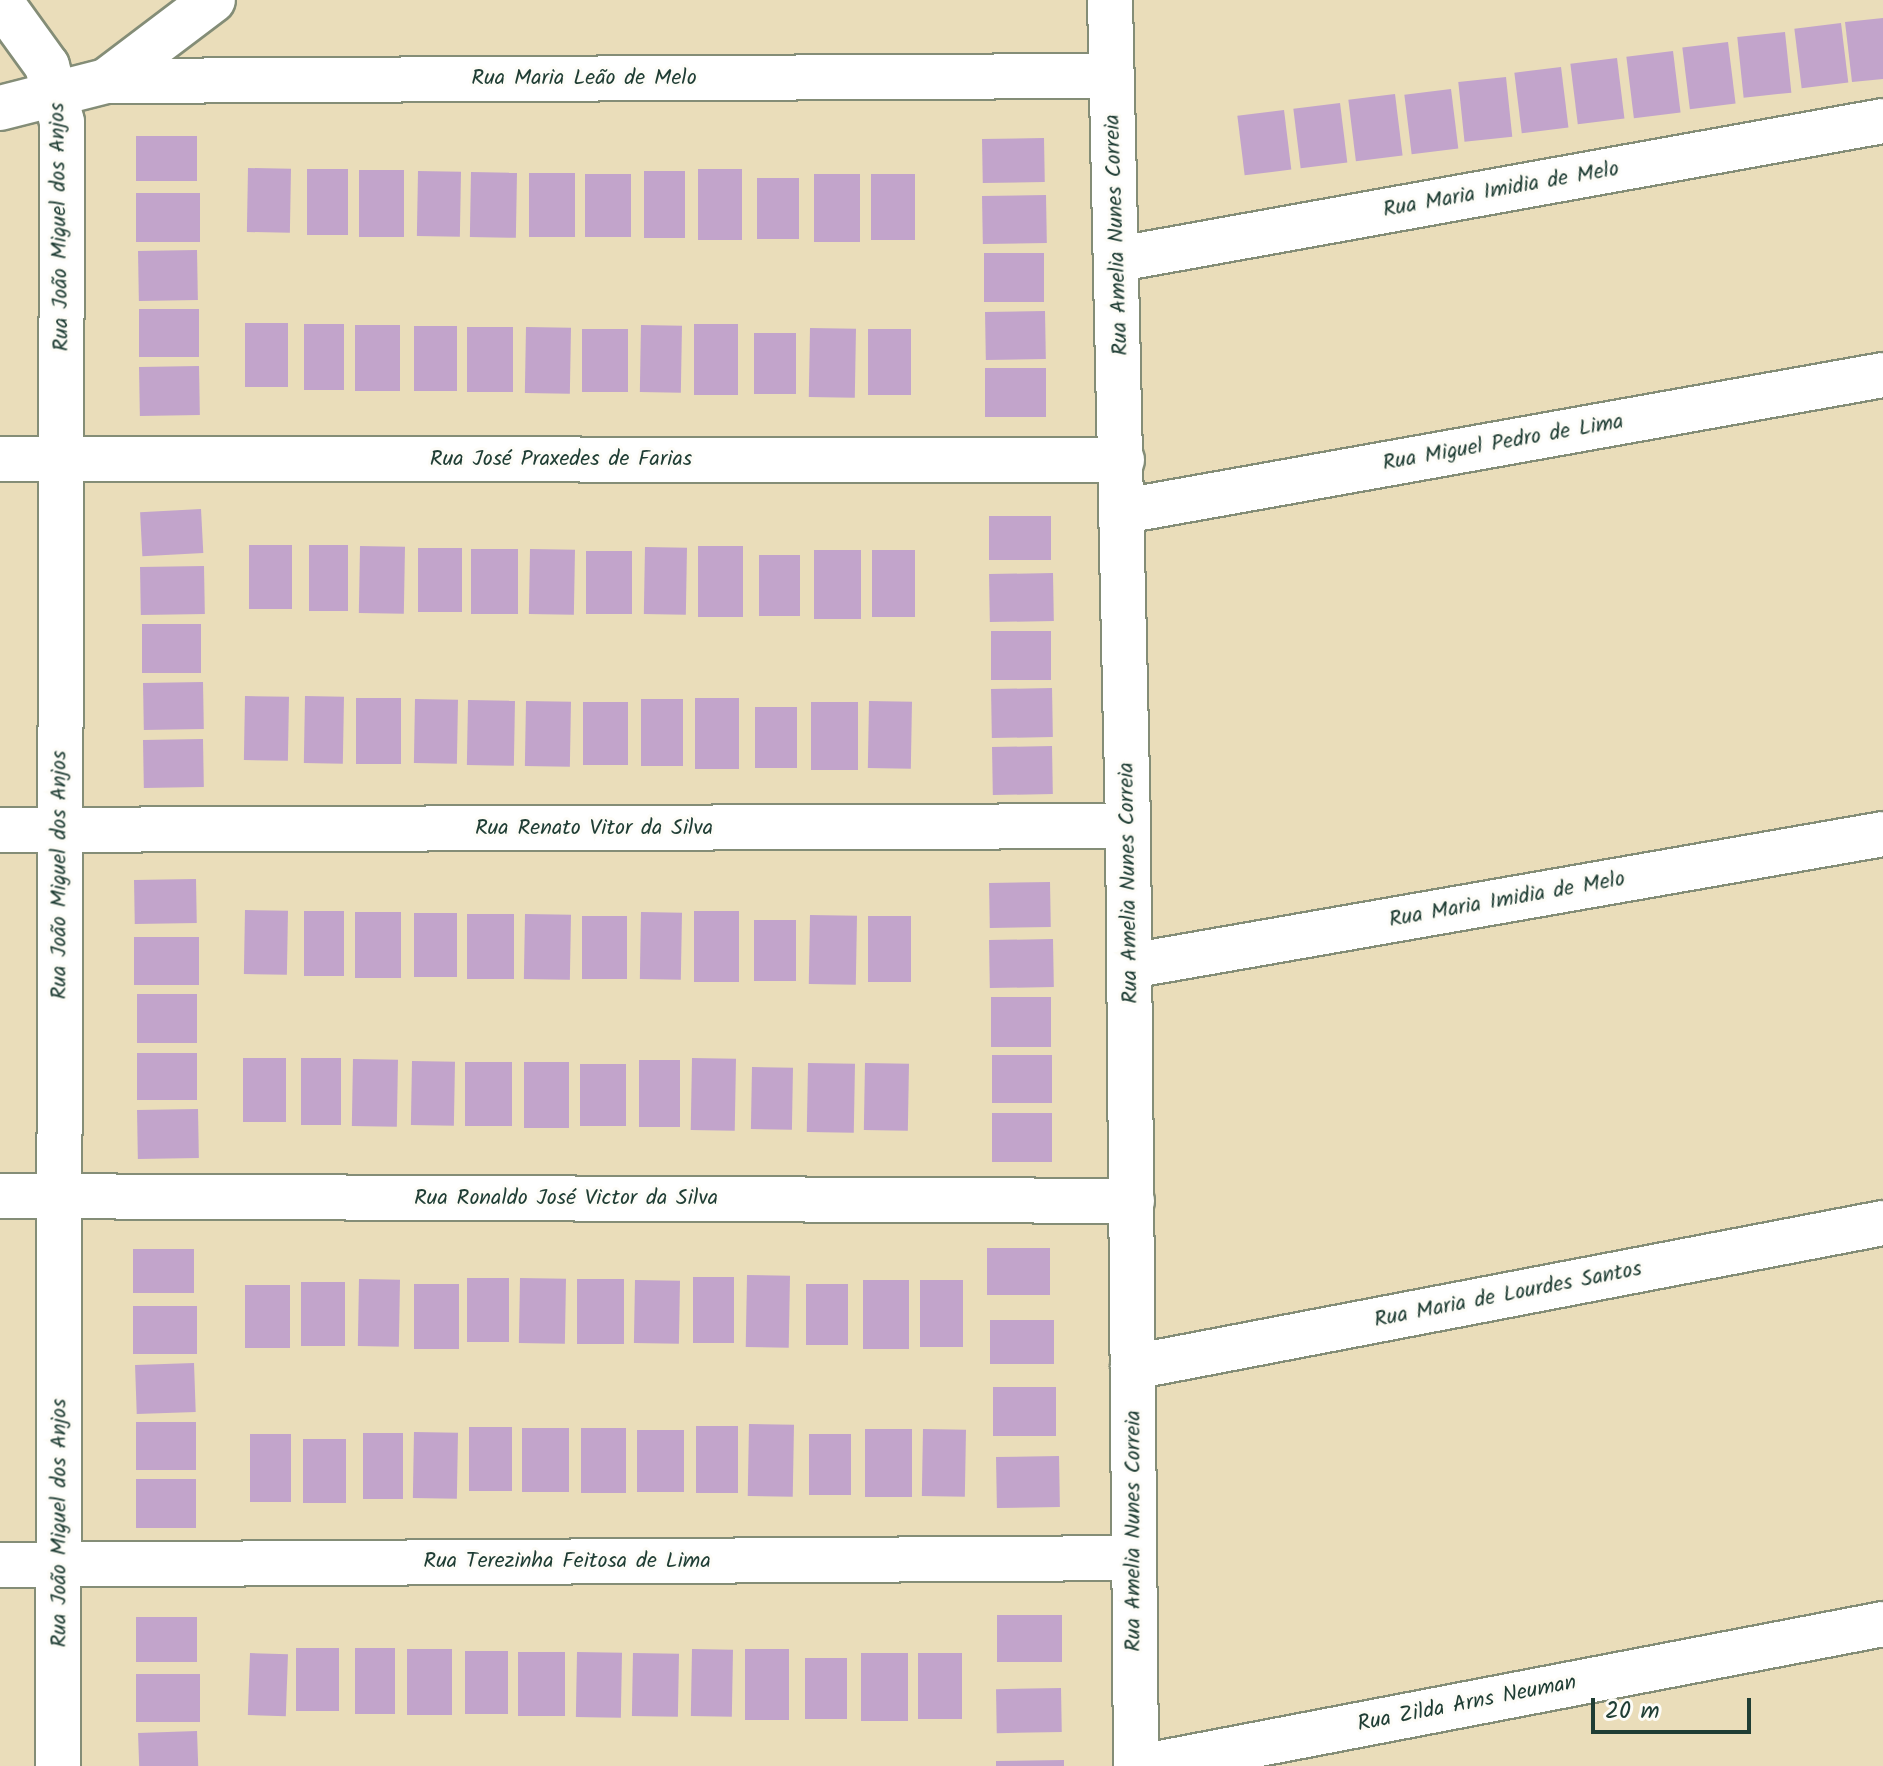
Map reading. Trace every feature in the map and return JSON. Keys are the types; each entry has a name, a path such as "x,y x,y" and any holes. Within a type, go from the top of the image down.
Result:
{"street":[{"path":"106,81 213,0"},
{"name":"Rua Amelia Nunes Correia","path":"1110,0 1124,511 1136,1766"},
{"name":"Rua João Miguel dos Anjos","path":"0,1 47,66 58,93 64,461 59,832 58,1766"},
{"name":"Rua Maria Leão de Melo","path":"0,108 106,81 1111,76"},
{"name":"Rua Maria Imidia de Melo","path":"1119,259 1883,121"},
{"name":"Rua Miguel Pedro de Lima","path":"1124,511 1883,375"},
{"name":"Rua José Praxedes de Farias","path":"0,459 1122,460"},
{"name":"Rua Renato Vitor da Silva","path":"0,830 1128,826"},
{"name":"Rua Maria Imidia de Melo","path":"1130,966 1883,834"},
{"name":"Rua Ronaldo José Victor da Silva","path":"0,1196 1132,1201"},
{"name":"Rua Maria de Lourdes Santos","path":"1133,1367 1883,1223"},
{"name":"Rua Terezinha Feitosa de Lima","path":"0,1565 1134,1558"},
{"name":"Rua Zilda Arns Neuman","path":"1145,1766 1883,1624"}],"building":[{"path":"1883,18 1883,79 1852,82 1845,22"},
{"path":"1841,23 1848,83 1802,88 1794,29"},
{"path":"1785,32 1791,93 1744,98 1737,37"},
{"path":"1728,42 1736,104 1690,109 1682,48"},
{"path":"1673,51 1681,113 1634,118 1626,57"},
{"path":"1617,58 1624,119 1578,124 1570,64"},
{"path":"1561,67 1568,128 1522,133 1514,73"},
{"path":"1506,77 1512,137 1465,142 1458,82"},
{"path":"1451,89 1458,149 1412,154 1404,95"},
{"path":"1395,94 1403,156 1356,161 1348,100"},
{"path":"1340,103 1347,163 1301,168 1293,109"},
{"path":"1284,110 1291,170 1245,175 1237,116"},
{"path":"136,136 197,136 197,181 136,181"},
{"path":"1044,138 1045,182 983,183 982,139"},
{"path":"248,168 291,169 290,233 247,232"},
{"path":"307,169 348,169 348,235 307,235"},
{"path":"698,169 742,169 742,240 698,240"},
{"path":"359,170 404,170 404,237 359,237"},
{"path":"418,171 461,172 460,237 417,236"},
{"path":"644,171 685,171 685,238 644,238"},
{"path":"471,172 517,173 516,238 470,237"},
{"path":"529,173 575,173 575,237 529,237"},
{"path":"585,174 631,174 631,237 585,237"},
{"path":"814,174 860,174 860,242 814,242"},
{"path":"871,174 915,174 915,240 871,240"},
{"path":"757,178 799,178 799,239 757,239"},
{"path":"136,193 200,193 200,242 136,242"},
{"path":"1046,195 1047,243 983,244 982,196"},
{"path":"197,250 198,300 139,301 138,251"},
{"path":"984,253 1044,253 1044,302 984,302"},
{"path":"139,309 199,309 199,357 139,357"},
{"path":"1045,311 1046,359 986,360 985,312"},
{"path":"245,323 288,323 288,387 245,387"},
{"path":"304,324 344,324 344,390 304,390"},
{"path":"694,324 738,324 738,395 694,395"},
{"path":"355,325 400,325 400,391 355,391"},
{"path":"641,325 682,326 681,393 640,392"},
{"path":"414,326 457,326 457,391 414,391"},
{"path":"467,327 513,327 513,392 467,392"},
{"path":"526,327 571,328 570,394 525,393"},
{"path":"810,328 856,329 855,398 809,397"},
{"path":"582,329 628,329 628,392 582,392"},
{"path":"868,329 911,329 911,395 868,395"},
{"path":"754,333 796,333 796,394 754,394"},
{"path":"199,366 200,415 140,416 139,367"},
{"path":"985,368 1046,368 1046,417 985,417"},
{"path":"201,509 203,553 142,556 140,512"},
{"path":"989,516 1051,516 1051,560 989,560"},
{"path":"249,545 292,545 292,609 249,609"},
{"path":"309,545 348,545 348,611 309,611"},
{"path":"360,546 405,547 404,614 359,613"},
{"path":"698,546 743,546 743,617 698,617"},
{"path":"645,547 687,548 686,615 644,614"},
{"path":"418,548 462,548 462,612 418,612"},
{"path":"471,549 518,549 518,614 471,614"},
{"path":"530,549 575,550 574,615 529,614"},
{"path":"814,550 861,550 861,619 814,619"},
{"path":"872,550 915,550 915,617 872,617"},
{"path":"586,551 632,551 632,614 586,614"},
{"path":"759,555 800,555 800,616 759,616"},
{"path":"204,566 205,614 141,615 140,567"},
{"path":"1053,573 1054,621 990,622 989,574"},
{"path":"142,624 201,624 201,673 142,673"},
{"path":"991,631 1051,631 1051,680 991,680"},
{"path":"203,682 204,729 144,730 143,683"},
{"path":"1052,688 1053,737 992,738 991,689"},
{"path":"245,696 289,697 288,761 244,760"},
{"path":"305,696 344,697 343,764 304,763"},
{"path":"356,698 401,698 401,764 356,764"},
{"path":"695,698 739,698 739,769 695,769"},
{"path":"415,699 458,700 457,764 414,763"},
{"path":"641,699 683,699 683,766 641,766"},
{"path":"468,700 515,701 514,766 467,765"},
{"path":"526,701 571,702 570,767 525,766"},
{"path":"869,701 912,702 911,769 868,768"},
{"path":"583,702 628,702 628,765 583,765"},
{"path":"811,702 858,702 858,770 811,770"},
{"path":"755,707 797,707 797,768 755,768"},
{"path":"203,739 204,787 144,788 143,740"},
{"path":"1052,746 1053,794 993,795 992,747"},
{"path":"196,879 197,923 135,924 134,880"},
{"path":"1050,882 1051,927 990,928 989,883"},
{"path":"245,910 288,911 287,975 244,974"},
{"path":"304,911 344,911 344,976 304,976"},
{"path":"694,911 739,911 739,982 694,982"},
{"path":"355,912 401,912 401,978 355,978"},
{"path":"641,912 682,913 681,980 640,979"},
{"path":"414,913 457,913 457,977 414,977"},
{"path":"467,914 514,914 514,979 467,979"},
{"path":"525,914 571,915 570,980 524,979"},
{"path":"810,915 857,916 856,985 809,984"},
{"path":"582,916 627,916 627,979 582,979"},
{"path":"868,916 911,916 911,982 868,982"},
{"path":"754,920 796,920 796,981 754,981"},
{"path":"134,937 199,937 199,985 134,985"},
{"path":"1053,939 1054,987 990,988 989,940"},
{"path":"137,994 197,994 197,1043 137,1043"},
{"path":"991,997 1051,997 1051,1047 991,1047"},
{"path":"137,1053 197,1053 197,1100 137,1100"},
{"path":"992,1055 1052,1055 1052,1103 992,1103"},
{"path":"243,1058 286,1058 286,1122 243,1122"},
{"path":"301,1058 341,1058 341,1125 301,1125"},
{"path":"692,1058 736,1059 735,1131 691,1130"},
{"path":"353,1059 398,1060 397,1127 352,1126"},
{"path":"639,1060 680,1060 680,1127 639,1127"},
{"path":"412,1061 455,1062 454,1126 411,1125"},
{"path":"465,1062 512,1062 512,1126 465,1126"},
{"path":"524,1062 569,1062 569,1128 524,1128"},
{"path":"808,1063 855,1064 854,1133 807,1132"},
{"path":"865,1063 909,1064 908,1131 864,1130"},
{"path":"580,1064 626,1064 626,1126 580,1126"},
{"path":"752,1067 793,1068 792,1130 751,1129"},
{"path":"198,1109 199,1158 138,1159 137,1110"},
{"path":"992,1113 1052,1113 1052,1162 992,1162"},
{"path":"987,1248 1050,1248 1050,1295 987,1295"},
{"path":"133,1249 194,1249 194,1293 133,1293"},
{"path":"747,1275 790,1276 789,1348 746,1347"},
{"path":"693,1277 734,1277 734,1343 693,1343"},
{"path":"467,1278 509,1278 509,1342 467,1342"},
{"path":"520,1278 566,1279 565,1344 519,1343"},
{"path":"359,1279 400,1280 399,1347 358,1346"},
{"path":"577,1279 624,1279 624,1344 577,1344"},
{"path":"635,1280 680,1281 679,1344 634,1343"},
{"path":"863,1280 909,1280 909,1349 863,1349"},
{"path":"920,1280 963,1280 963,1347 920,1347"},
{"path":"301,1282 345,1282 345,1346 301,1346"},
{"path":"414,1284 459,1284 459,1349 414,1349"},
{"path":"806,1284 848,1284 848,1345 806,1345"},
{"path":"245,1285 290,1285 290,1348 245,1348"},
{"path":"133,1306 197,1306 197,1354 133,1354"},
{"path":"990,1320 1054,1320 1054,1364 990,1364"},
{"path":"194,1363 196,1412 137,1414 135,1365"},
{"path":"993,1387 1056,1387 1056,1436 993,1436"},
{"path":"136,1422 196,1422 196,1470 136,1470"},
{"path":"749,1424 794,1425 793,1497 748,1496"},
{"path":"696,1426 738,1426 738,1493 696,1493"},
{"path":"469,1427 512,1427 512,1491 469,1491"},
{"path":"522,1428 569,1428 569,1492 522,1492"},
{"path":"581,1428 626,1428 626,1493 581,1493"},
{"path":"865,1429 912,1429 912,1497 865,1497"},
{"path":"923,1429 966,1430 965,1497 922,1496"},
{"path":"637,1430 684,1430 684,1492 637,1492"},
{"path":"414,1432 458,1433 457,1499 413,1498"},
{"path":"363,1433 403,1433 403,1499 363,1499"},
{"path":"250,1434 291,1434 291,1502 250,1502"},
{"path":"809,1434 851,1434 851,1495 809,1495"},
{"path":"303,1439 346,1439 346,1503 303,1503"},
{"path":"1059,1456 1060,1507 997,1508 996,1457"},
{"path":"136,1479 196,1479 196,1528 136,1528"},
{"path":"997,1615 1062,1615 1062,1662 997,1662"},
{"path":"136,1617 197,1617 197,1662 136,1662"},
{"path":"296,1648 339,1648 339,1711 296,1711"},
{"path":"355,1648 395,1648 395,1714 355,1714"},
{"path":"407,1649 452,1649 452,1715 407,1715"},
{"path":"692,1649 733,1650 732,1717 691,1716"},
{"path":"745,1649 789,1649 789,1720 745,1720"},
{"path":"465,1651 508,1651 508,1714 465,1714"},
{"path":"518,1652 565,1652 565,1716 518,1716"},
{"path":"577,1652 622,1653 621,1718 576,1717"},
{"path":"250,1653 288,1654 286,1716 248,1715"},
{"path":"633,1653 679,1654 678,1717 632,1716"},
{"path":"861,1653 908,1653 908,1721 861,1721"},
{"path":"918,1653 962,1653 962,1719 918,1719"},
{"path":"805,1658 847,1658 847,1719 805,1719"},
{"path":"136,1674 200,1674 200,1722 136,1722"},
{"path":"1061,1688 1062,1732 997,1733 996,1689"},
{"path":"197,1731 198,1766 139,1766 138,1733"},
{"path":"1064,1760 1064,1766 996,1766 996,1761"}]}
